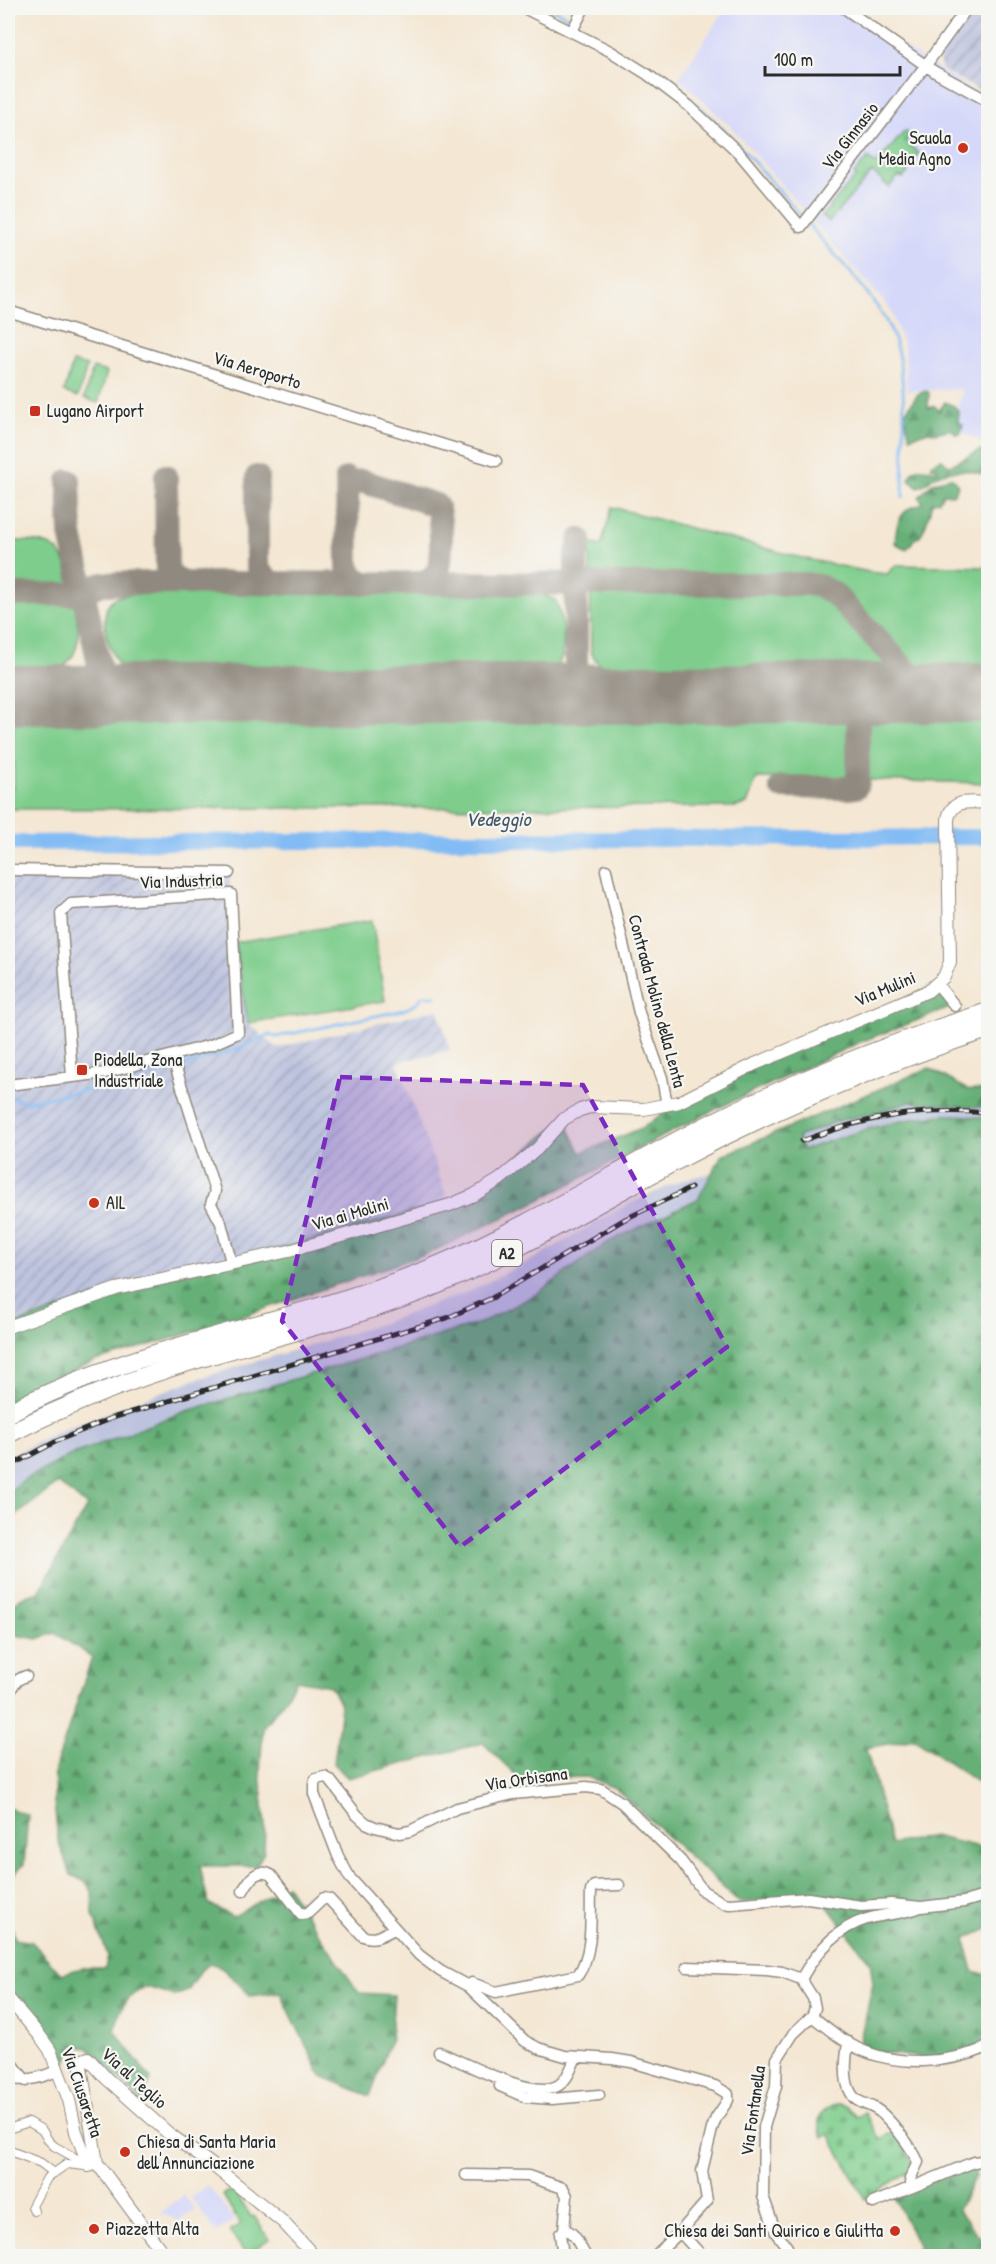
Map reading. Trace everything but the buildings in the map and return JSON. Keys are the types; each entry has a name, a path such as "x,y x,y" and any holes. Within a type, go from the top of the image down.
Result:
{"highway":[{"name":"A2","path":"8,1413 75,1381 132,1360 181,1344 345,1299 439,1265 510,1232 674,1142 764,1099 866,1055 988,1012"},
{"name":"A2","path":"8,1434 51,1413 127,1382 204,1357 346,1317 441,1283 511,1251 681,1158 772,1113 871,1070 988,1029"}],"street":[{"path":"524,8 575,25 584,8"},
{"path":"844,8 926,65 988,100"},
{"name":"Via Ginnasio","path":"575,25 689,106 739,153 801,227 967,8"},
{"name":"Via Aeroporto","path":"8,311 496,461"},
{"name":"Via Mulini","path":"673,1104 755,1064 923,993 937,984 948,970 950,962 948,820 950,810 963,802 988,803"},
{"path":"8,870 229,873"},
{"name":"Contrada Molino della Lenta","path":"606,870 645,1034 673,1104"},
{"name":"Via Industria","path":"8,1085 105,1073 211,1045 238,1033 231,894 71,904 61,913 72,1077"},
{"path":"937,984 955,1006"},
{"path":"172,1056 214,1191 211,1204 220,1222 231,1262"},
{"name":"Via ai Molini","path":"8,1327 116,1289 288,1251 450,1205 474,1196 507,1174 537,1149 564,1119 580,1110 590,1107 644,1109 673,1104"},
{"path":"8,1697 13,1683 26,1676"},
{"name":"Via Orbisana","path":"680,2232 706,2201 701,2178 704,2162 712,2129 716,2118 729,2100 728,2094 715,2086 631,2062 576,2057 543,2050 525,2041 468,1986 425,1961 350,1878 338,1856 314,1794 314,1783 320,1777 325,1777 334,1783 357,1815 366,1823 382,1830 399,1833 410,1831 457,1808 513,1794 586,1787 601,1789 622,1803 681,1861 703,1891 723,1903 738,1905 808,1898 861,1906 891,1904 921,1907 964,1902 988,1895"},
{"path":"243,1891 258,1872 266,1872 271,1875 301,1914 308,1913 324,1899 329,1899 363,1936 375,1938 394,1929"},
{"name":"Via Orbisana","path":"468,1986 472,1983 496,1992 578,1975 589,1941 591,1891 594,1886 620,1885"},
{"path":"801,1979 818,1953 855,1924 921,1907"},
{"path":"687,1967 767,1970 796,1976 801,1979 813,1998 812,2016 858,2049 892,2060 939,2060 958,2057 988,2047"},
{"name":"Via Ciusaretta","path":"8,1998 50,2050 69,2100 76,2132 93,2165"},
{"name":"Via Fontanella","path":"782,2256 787,2247 776,2233 763,2196 765,2127 776,2086 777,2059 793,2034 812,2016"},
{"path":"848,2042 846,2057 849,2090 858,2102 878,2110 912,2150 918,2162 910,2179 912,2187"},
{"path":"439,2052 520,2086 538,2090 551,2089 562,2082 576,2057"},
{"path":"8,2058 26,2081"},
{"name":"Via al Teglio","path":"165,2256 110,2181 93,2165 84,2084 79,2066 80,2061 85,2058 168,2133 215,2167 283,2222 314,2256"},
{"path":"8,2079 26,2081 42,2078 58,2070"},
{"path":"501,2078 500,2086 525,2097 552,2099 599,2095"},
{"path":"8,2129 29,2122 42,2130 54,2146 93,2165"},
{"path":"8,2150 41,2163 54,2173"},
{"path":"873,2203 974,2162 988,2160"},
{"path":"34,2211 32,2206 47,2178 67,2164 93,2165"},
{"path":"466,2175 528,2176 565,2190 567,2196 564,2230 560,2237 563,2256"},
{"path":"564,2230 573,2233 586,2256"},
{"path":"655,2256 680,2232 702,2256"}],"highlighted area":[{"path":"340,1077 583,1085 727,1347 460,1547 282,1321"}],"shaded area":[{"path":"726,8 844,8 988,101 988,444 952,428 963,389 907,391 905,350 890,309 730,126 679,78"},
{"path":"974,8 988,8 988,95 942,70 939,60 942,52"},
{"path":"8,872 229,873 235,942 248,1023 277,1048 438,1009 450,1050 397,1062 450,1205 8,1327"},
{"path":"908,1102 988,1108 988,1118 944,1114 892,1122 857,1131 803,1150 797,1136 841,1120 874,1113"},
{"path":"711,1173 698,1199 607,1243 535,1295 481,1323 184,1412 22,1481 8,1493 8,1457 60,1431 190,1381 374,1326 472,1290 535,1258 627,1205 682,1180"},
{"path":"208,2185 234,2220 216,2233 191,2198"},
{"path":"184,2195 195,2210 179,2221 160,2213"}],"green space":[{"path":"905,131 910,135 905,141 919,153 905,169 908,172 903,178 899,176 889,187 872,172 829,222 822,216 868,158 876,164"},
{"path":"73,362 87,366 78,397 64,392"},
{"path":"93,368 107,372 98,403 84,398"},
{"path":"926,391 929,393 928,408 935,406 939,411 945,402 954,406 959,412 958,422 963,425 960,434 956,434 951,429 935,433 929,431 910,437 904,414 918,394"},
{"path":"981,450 988,453 988,477 969,471 948,472 935,476 918,487 909,479 913,471 919,468 937,471 937,468 931,467 932,463 942,459 949,466"},
{"path":"950,477 958,486 953,495 943,494 939,501 932,502 920,537 914,539 906,549 895,543 902,515 910,508 923,503 919,497 931,484"},
{"path":"612,507 802,558 869,572 887,574 896,565 988,567 988,671 614,672 597,662 591,652 590,543 601,546"},
{"path":"8,541 33,541 52,546 61,554 66,565 77,617 78,640 70,660 62,667 49,672 8,674"},
{"path":"503,592 543,595 555,600 561,616 563,645 562,655 555,669 543,672 130,674 123,670 112,652 105,619 106,609 110,602 124,595 135,594"},
{"path":"988,712 988,783 862,780 864,728 876,713"},
{"path":"842,713 848,719 853,734 852,777 848,780 757,778 747,804 735,807 8,809 8,788 14,787 13,714"},
{"path":"372,920 385,1001 248,1023 235,942"},
{"path":"937,984 955,1006 860,1042 714,1110 529,1205 429,1253 217,1325 92,1362 8,1402 8,1327 116,1289 231,1262 474,1195 564,1119 581,1153 642,1128 679,1102"},
{"path":"929,1068 968,1090 988,1091 988,1108 908,1102 874,1113 841,1120 798,1137 803,1150 906,1120 948,1115 988,1118 988,1767 980,1784 915,1739 866,1748 891,1844 933,1836 988,1849 988,1929 965,1939 973,1971 988,1975 988,2047 939,2060 858,2049 873,1983 870,1962 818,1894 740,1903 615,1788 586,1777 520,1779 483,1743 348,1778 334,1764 341,1705 330,1686 296,1680 283,1702 263,1727 260,1772 265,1826 264,1852 256,1866 200,1866 208,1903 233,1917 286,1885 359,1993 394,1995 391,2039 370,2096 321,2076 280,1992 251,1996 221,1967 210,1963 201,1970 188,1991 175,1996 147,1987 133,1994 121,2010 115,2031 151,2079 142,2101 88,2048 74,2046 64,2065 29,2015 8,1990 8,1912 15,1939 32,1942 61,1974 82,1968 105,1968 108,1956 93,1915 92,1891 86,1882 71,1875 58,1840 54,1801 55,1769 92,1657 55,1633 37,1639 16,1635 9,1607 22,1597 39,1592 87,1506 58,1483 8,1522 8,1493 22,1481 71,1455 184,1412 481,1323 535,1295 607,1243 698,1199 721,1156"},
{"path":"9,1808 28,1815 24,1864 9,1880 8,1886"},
{"path":"839,2104 847,2106 857,2117 865,2113 880,2139 895,2131 914,2165 910,2171 865,2199 829,2134 823,2137 820,2131 820,2116 827,2108"},
{"path":"974,2162 975,2176 958,2210 980,2237 988,2236 988,2256 905,2256 919,2247 893,2195"},
{"path":"233,2189 269,2239 246,2255 230,2231 240,2224 223,2195"}],"waterway":[{"path":"548,8 559,12 612,47"},
{"path":"656,74 697,105 716,123 803,218"},
{"path":"807,223 867,293 893,336 898,354 903,394 903,497"},
{"name":"Vedeggio","path":"8,843 988,837"},
{"path":"179,1067 237,1049 269,1035 276,1037 404,1010 416,1004 423,996 436,996"},
{"path":"8,1096 25,1102 128,1082 172,1069"}],"taxiway":[{"path":"166,476 167,569 173,577 183,583"},
{"path":"257,477 257,564 261,574 274,583"},
{"path":"347,479 348,568 354,577 363,582"},
{"path":"69,481 71,534 98,660"},
{"path":"347,494 352,484 362,481 436,505 441,528 439,567 432,578 421,582"},
{"path":"576,665 576,557 580,540"},
{"path":"8,595 70,594 103,584 147,583 806,584 819,586 833,593 929,694"},
{"path":"39,695 70,693 88,687 98,672 98,660 105,680 115,690 151,695"},
{"path":"544,693 566,685 573,677 576,665 580,678 588,686 612,693"},
{"path":"781,787 856,787 858,782 858,694"}],"runway":[{"path":"8,695 988,693"}],"railway":[{"path":"802,1141 848,1125 894,1116 939,1112 988,1113"},
{"path":"8,1467 57,1441 112,1418 447,1318 492,1298 625,1219 691,1188"}],"place":[{"name":"Scuola Media Agno","path":"963,148"},
{"name":"Lugano Airport","path":"35,411"},
{"name":"Piodella, Zona Industriale","path":"82,1070"},
{"name":"AIL","path":"94,1203"},
{"name":"Chiesa di Santa Maria dell'Annunciazione","path":"125,2152"},
{"name":"Piazzetta Alta","path":"94,2229"},
{"name":"Chiesa dei Santi Quirico e Giulitta","path":"895,2231"}]}
